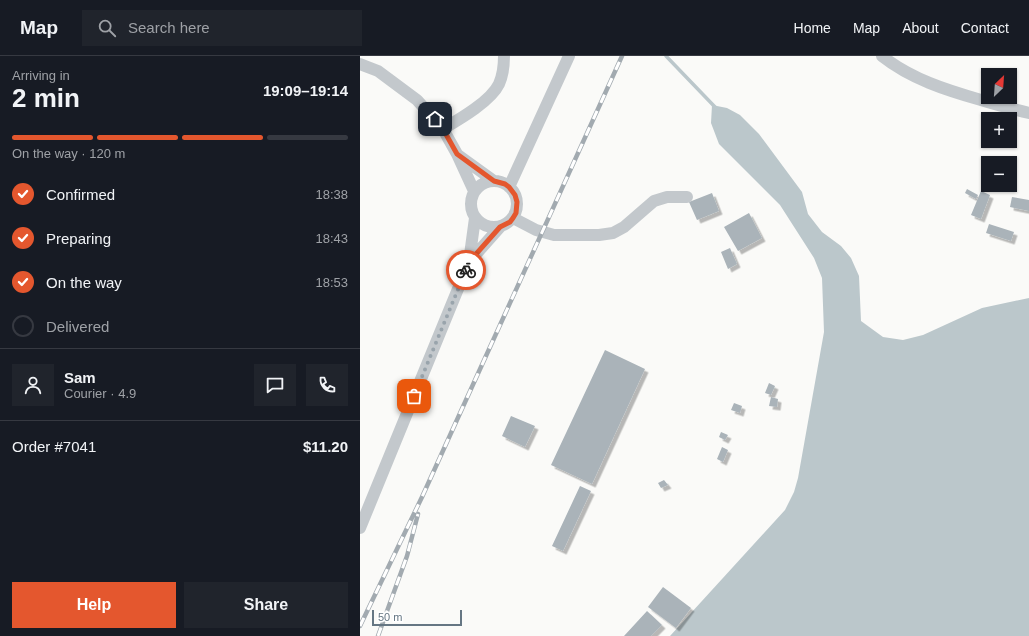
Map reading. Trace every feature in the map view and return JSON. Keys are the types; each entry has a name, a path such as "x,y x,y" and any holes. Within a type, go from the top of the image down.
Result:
{"street":[{"path":"443,129 491,96 499,84 504,65 504,56"},
{"path":"509,187 569,56"},
{"path":"882,56 900,68 930,83 954,92 1029,113"},
{"path":"360,64 378,71 417,100 443,129 457,154 474,191"},
{"path":"457,154 494,181 505,184 509,187 515,195 517,202 516,213 510,222 500,227 469,262"},
{"path":"360,528 469,262 474,218 471,207 472,196 474,191 483,184 494,181"},
{"path":"513,218 536,230 554,235 599,235 613,233 624,227 654,202 667,197 686,197"},
{"path":"474,218 488,227 500,227"}],"shaded area":[{"path":"712,105 727,108 740,115 759,134 802,192 808,214 822,232 841,246 851,258 859,276 861,321 883,337 903,340 923,335 982,308 1029,298 1029,636 670,636 785,510 794,492 798,478 824,332 822,278 814,258 780,205 719,144 711,123"}],"building":[{"path":"967,189 978,195 976,199 965,193"},
{"path":"981,191 990,195 981,219 971,215"},
{"path":"712,193 719,211 697,220 689,202"},
{"path":"1012,197 1029,200 1029,211 1010,207"},
{"path":"749,213 762,238 738,251 724,227"},
{"path":"989,224 1014,232 1011,241 986,233"},
{"path":"730,248 737,264 728,269 721,252"},
{"path":"605,350 645,369 592,484 551,465"},
{"path":"769,383 775,386 771,395 765,393"},
{"path":"771,397 778,399 777,407 769,406"},
{"path":"734,403 742,406 740,413 731,410"},
{"path":"511,416 535,426 525,447 502,436"},
{"path":"721,432 728,435 725,440 719,437"},
{"path":"722,447 728,450 723,462 717,459"},
{"path":"664,480 668,485 661,488 658,483"},
{"path":"580,486 591,491 563,551 552,546"},
{"path":"663,587 691,608 676,628 648,607"},
{"path":"647,611 662,625 651,636 624,636"}],"waterway":[{"path":"666,56 715,107"}],"railway":[{"path":"360,626 422,497 622,56"},
{"path":"378,636 407,556 418,514"}],"way so far":[{"path":"414,396 466,270"}],"route":[{"path":"435,119 443,129 457,154 494,181 505,184 509,187 515,195 517,202 516,213 510,222 500,227 469,262 466,270"}]}
